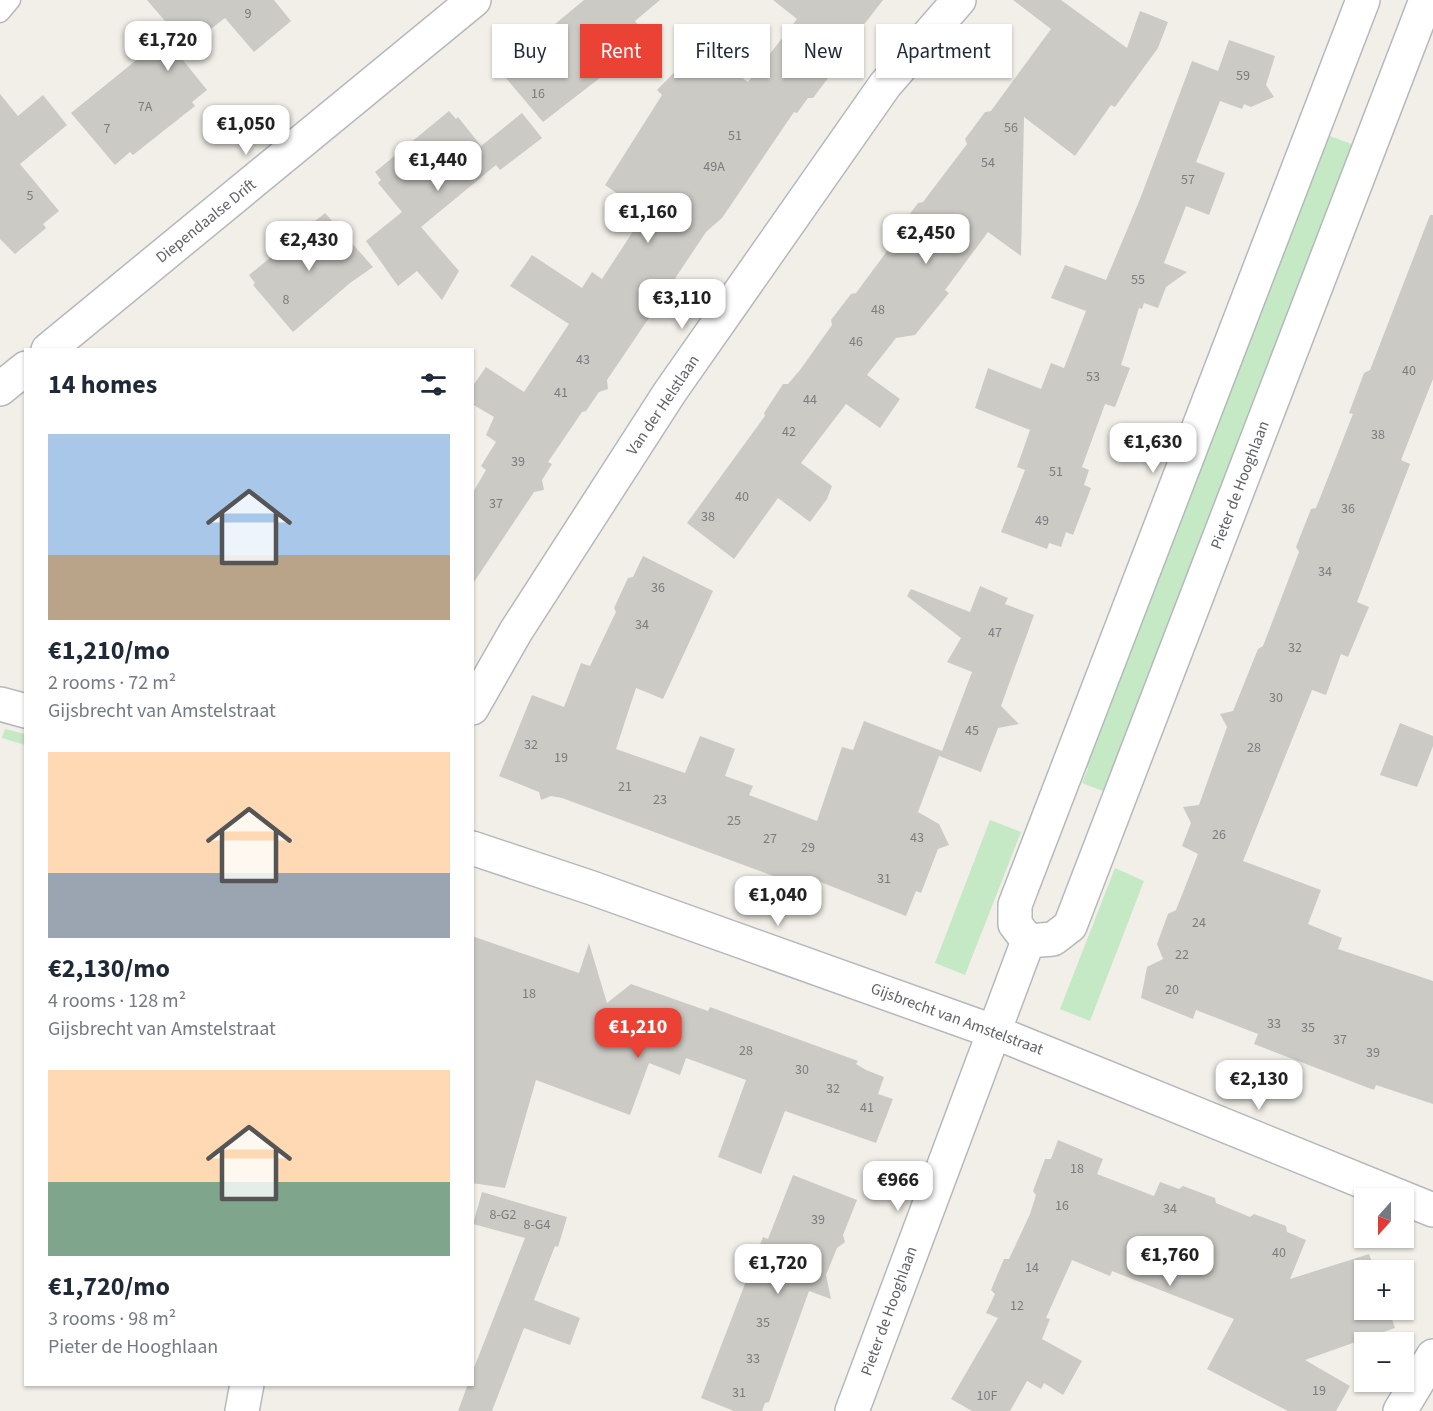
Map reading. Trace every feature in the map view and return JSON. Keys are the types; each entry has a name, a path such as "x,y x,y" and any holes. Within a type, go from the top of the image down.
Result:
{"street":[{"name":"Diependaalse Drift","path":"50,348 474,0"},
{"name":"Van der Helstlaan","path":"474,704 516,631 670,392 885,85 959,0"},
{"path":"1028,941 1015,924 1015,905 1363,0"},
{"name":"Pieter de Hooghlaan","path":"852,1411 992,1031 1028,941 1053,939 1070,926 1425,0"},
{"path":"0,389 24,370"},
{"path":"0,704 24,710"},
{"name":"Gijsbrecht van Amstelstraat","path":"474,849 603,892 992,1031 1433,1210"},
{"path":"1400,1411 1433,1356"},
{"path":"242,1411 247,1386"}],"lane":[{"path":"0,13 10,0"}],"green space":[{"path":"1327,135 1357,146 1113,777 1109,776 1103,791 1082,783 1088,768 1083,766"},
{"path":"5,729 24,734 24,745 2,738"},
{"path":"990,820 1021,832 965,975 935,963"},
{"path":"1115,868 1144,881 1090,1021 1060,1009"}],"building":[{"path":"147,0 274,0 291,21 254,52 225,18 178,54 207,90 192,102 195,106 133,155 130,152 115,165 71,113 150,49 142,39 165,21"},
{"path":"584,0 660,0 635,21 638,24 580,24 580,78 600,78 543,122 506,78 568,78 568,24 555,24"},
{"path":"773,0 883,0 864,25 793,24 797,19"},
{"path":"1013,0 1061,0 1127,48 1140,11 1168,22 1158,48 1115,107 1111,105 1075,156 1024,117 1021,256 988,232 945,290 949,293 915,335 896,338 867,375 900,399 880,428 846,404 801,463 832,486 827,499 810,522 778,498 734,559 687,523 765,416 764,413 783,384 788,384 800,370 832,325 831,320 851,294 856,293 899,235 898,230 918,203 923,202 967,144 965,139 985,112 991,111 1051,29"},
{"path":"782,38 782,78 828,78 813,98 808,98 797,113 794,112 722,218 706,232 674,280 675,291 668,293 653,312 607,380 608,389 599,392 586,411 582,412 548,462 552,464 542,480 544,490 534,492 474,582 474,491 486,470 481,466 496,442 486,435 494,417 474,405 474,384 486,367 524,392 569,324 510,286 532,255 582,288 592,272 602,279 645,213 605,185 662,95 657,90 674,73 674,78 742,78 748,82 751,78 770,78 770,54"},
{"path":"1229,40 1275,56 1266,85 1274,97 1251,107 1244,104 1242,109 1220,101 1196,162 1225,173 1209,215 1186,206 1164,263 1187,272 1166,287 1158,308 1144,303 1142,309 1139,308 1121,365 1130,368 1115,407 1105,404 1082,467 1089,470 1084,485 1091,488 1073,535 1066,532 1061,547 1049,543 1047,549 1001,532 1025,470 1017,467 1030,430 975,408 988,368 1041,389 1051,363 1064,368 1086,311 1051,298 1065,265 1106,280 1140,199 1192,61 1218,71"},
{"path":"0,94 18,116 43,95 67,125 20,164 59,211 43,224 46,228 15,254 0,239"},
{"path":"449,111 456,119 458,117 481,146 522,113 542,138 500,170 496,165 421,227 459,271 442,300 417,271 398,286 366,241 402,212 378,183 381,180 375,172"},
{"path":"325,213 373,267 350,283 293,332 253,285 255,283 249,275"},
{"path":"1430,215 1433,215 1433,379 1401,460 1410,464 1357,602 1369,607 1348,657 1341,654 1326,695 1312,690 1243,861 1321,890 1308,924 1342,938 1338,949 1433,981 1433,1104 1376,1085 1374,1090 1254,1044 1258,1034 1196,1010 1193,1019 1141,998 1147,967 1163,959 1157,944 1168,914 1176,910 1198,854 1182,846 1191,823 1183,807 1199,805 1227,727 1220,714 1233,711 1258,649 1263,646 1299,552 1296,547 1311,509 1316,508 1353,414 1349,413 1364,373 1370,370"},
{"path":"643,556 713,591 663,699 636,688 616,749 685,773 700,736 735,749 725,776 753,786 749,795 817,821 842,747 853,750 864,721 942,751 972,672 947,662 961,638 907,596 911,589 970,612 980,586 1008,598 1005,604 1034,615 1001,706 1019,724 998,728 981,772 939,756 918,812 939,824 949,845 938,849 921,893 916,891 906,916 818,881 814,891 562,798 551,796 541,800 539,792 499,776 532,695 564,707 581,663 590,666 616,612 614,608 628,578 633,577"},
{"path":"1400,723 1433,736 1433,746 1417,787 1380,775"},
{"path":"474,937 579,973 589,943 607,1003 631,984 708,1011 710,1007 858,1061 856,1064 884,1077 878,1094 893,1099 876,1143 785,1111 761,1174 718,1157 746,1080 686,1058 680,1075 649,1063 630,1115 536,1080 505,1188 474,1183"},
{"path":"1058,1140 1103,1159 1097,1174 1154,1196 1160,1182 1179,1189 1183,1186 1215,1198 1216,1203 1250,1217 1254,1214 1286,1226 1287,1232 1306,1240 1290,1279 1369,1254 1371,1260 1354,1260 1354,1320 1392,1320 1395,1328 1384,1332 1354,1332 1354,1343 1305,1360 1350,1386 1336,1411 1288,1411 1207,1369 1234,1319 1112,1271 1110,1276 1072,1260 1046,1318 1050,1319 1042,1339 1082,1361 1063,1395 1044,1383 1041,1389 1027,1381 1010,1411 972,1411 951,1399 998,1318 986,1313 995,1294 991,1290 1004,1259 1009,1259 1030,1214 1036,1195 1033,1191 1045,1159 1051,1159"},
{"path":"793,1175 857,1200 843,1235 845,1242 837,1248 826,1275 831,1299 809,1291 769,1402 765,1403 762,1411 734,1411 701,1398 763,1237 768,1239"},
{"path":"482,1192 567,1217 558,1247 555,1246 534,1300 580,1318 570,1345 524,1328 492,1411 458,1411 467,1386 474,1386 474,1368 525,1238 474,1224"}]}
